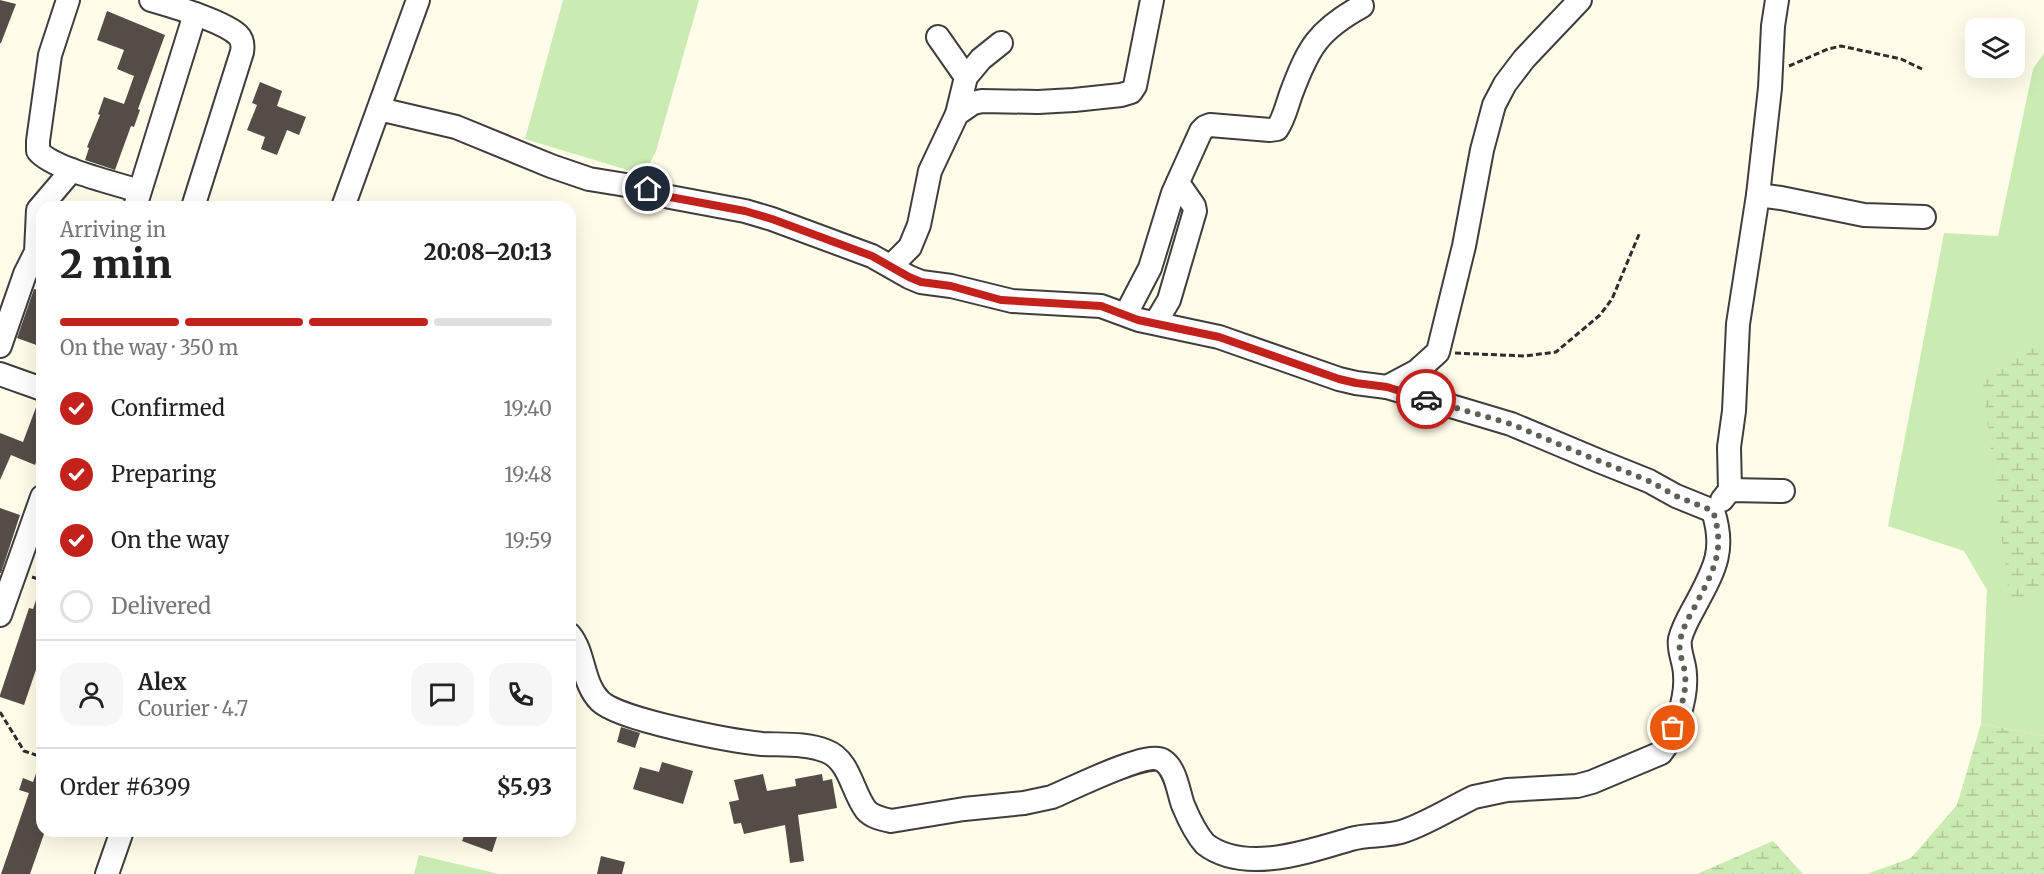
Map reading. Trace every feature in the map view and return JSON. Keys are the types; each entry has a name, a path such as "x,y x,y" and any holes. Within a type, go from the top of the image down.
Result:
{"street":[{"path":"68,0 50,55 39,151 47,159 137,199 195,14"},
{"path":"151,0 195,14 238,35 243,42 195,201"},
{"path":"345,201 418,0"},
{"path":"957,114 973,103 982,101 1056,101 1122,95 1131,92 1135,87 1152,0"},
{"path":"1387,387 1417,370 1438,352 1464,246 1482,150 1494,105 1505,84 1524,59 1580,0"},
{"path":"1713,511 1730,489 1729,447 1735,403 1738,324 1758,195 1777,0"},
{"path":"1126,314 1150,268 1178,183 1188,158 1205,127 1210,125 1277,129 1302,63 1318,38 1345,16 1362,6"},
{"path":"938,37 966,77"},
{"path":"891,266 910,247 919,225 930,171 957,114 966,77 981,59 1001,43"},
{"path":"378,109 456,127 550,166 589,179 632,186 670,197 745,211 772,219 872,256 921,282 951,286 1001,300 1101,306 1138,320 1219,337 1339,379 1387,387 1511,424 1649,481 1676,496 1713,511 1719,529 1720,550 1713,571 1685,624 1680,640 1679,651 1686,675 1684,695 1666,747 1661,753 1592,782 1577,786 1507,790 1474,797 1406,831 1384,836 1363,836 1270,864 1235,861 1207,846 1201,840 1184,807 1170,768 1163,760 1154,758 1134,762 1038,801 964,808 891,821 882,819 867,810 841,764 834,755 825,751 748,742 638,720 604,705 592,691 576,642"},
{"path":"46,201 72,170"},
{"path":"1156,322 1168,300 1195,211 1178,183"},
{"path":"1758,195 1801,201 1864,215 1924,218"},
{"path":"0,346 25,273 36,252"},
{"path":"0,374 36,387"},
{"path":"1730,489 1783,491"},
{"path":"2,602 36,513"},
{"path":"107,874 120,837"}],"path":[{"path":"1770,88 1784,69 1828,49 1842,46 1901,59 1922,69"},
{"path":"1438,352 1498,356 1525,356 1556,352 1600,315 1612,298 1640,232"},
{"path":"0,712 24,751 36,756"}],"green space":[{"path":"563,0 699,0 656,151 644,175 525,139"},
{"path":"2044,53 2044,736 1981,724 1987,590 1964,551 1888,526 1944,233 1998,236 2033,69"},
{"path":"2044,348 2044,589 2011,611 1983,387 1987,373 2025,349"},
{"path":"1981,724 2044,736 2044,874 1867,874 1911,858 1957,805"},
{"path":"1773,841 1803,874 1697,874"},
{"path":"419,855 499,874 414,874"}],"building":[{"path":"0,0 16,4 1,43 0,43"},
{"path":"107,11 165,35 138,109 140,110 134,127 131,126 115,170 85,160 89,148 87,147 100,115 98,114 104,97 124,104 134,76 117,69 124,50 97,40"},
{"path":"260,82 282,91 277,106 306,117 299,135 287,130 277,155 261,149 265,137 247,130 257,105 252,103"},
{"path":"34,289 36,290 36,345 17,338"},
{"path":"36,407 35,465 11,455 0,480 0,433 23,442"},
{"path":"0,508 20,515 1,573 0,573"},
{"path":"36,600 36,670 24,705 0,697 0,695 29,608 33,609"},
{"path":"621,727 640,733 635,748 617,742"},
{"path":"662,762 693,771 683,804 633,789 640,767 659,772"},
{"path":"36,773 36,837 43,837 30,874 1,874 29,793 19,790 23,778 33,782"},
{"path":"763,774 767,791 796,786 795,779 822,774 823,781 832,779 837,808 798,815 804,861 790,863 785,825 744,834 741,823 734,824 729,802 739,800 734,780"},
{"path":"464,837 497,837 492,852 462,841"},
{"path":"601,856 625,862 622,874 597,874"}],"way so far":[{"path":"1426,399 1511,424 1649,481 1676,496 1713,511 1719,529 1720,550 1713,571 1685,624 1680,640 1679,651 1686,675 1681,709 1673,728"}],"route":[{"path":"648,189 670,197 745,211 811,232 872,256 921,282 951,286 1001,300 1101,306 1138,320 1219,337 1339,379 1387,387 1426,399"}]}
